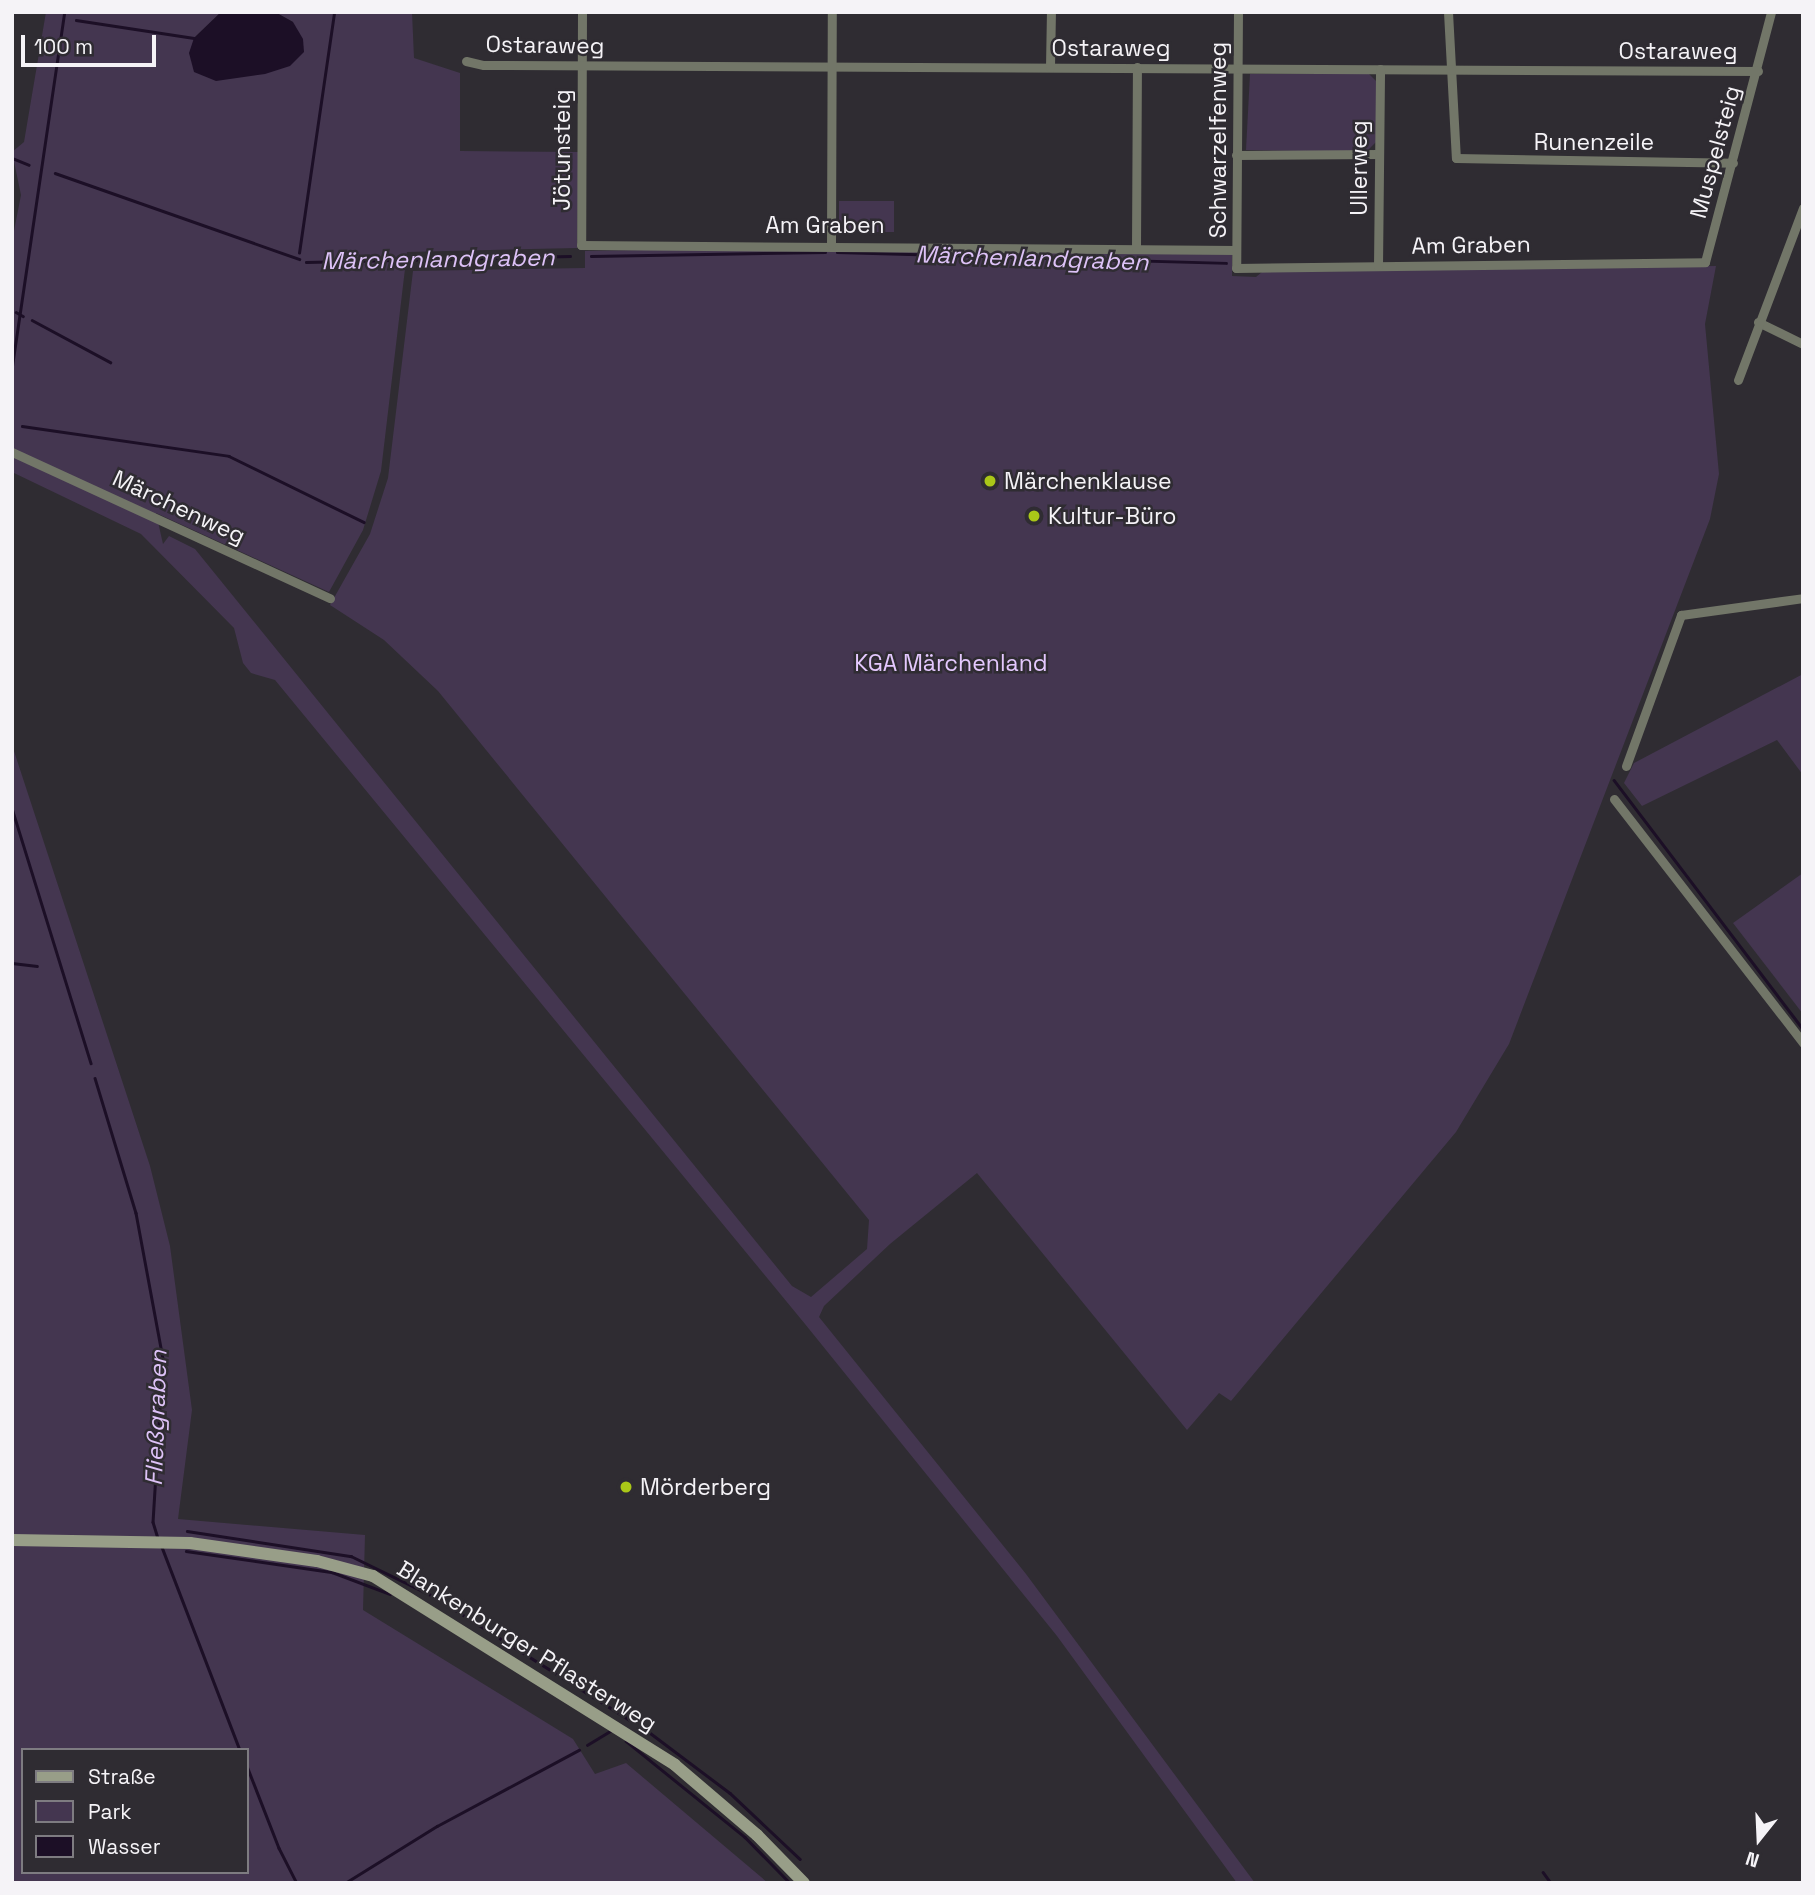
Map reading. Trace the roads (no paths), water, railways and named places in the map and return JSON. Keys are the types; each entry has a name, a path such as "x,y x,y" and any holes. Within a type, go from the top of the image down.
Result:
{"main road":[{"name":"Blankenburger Pflasterweg","path":"12,1540 168,1542 317,1561 387,1583 675,1765 757,1835 804,1883"}],"street":[{"name":"Jötunsteig","path":"581,245 582,12"},
{"path":"831,244 832,12"},
{"path":"1050,67 1051,12"},
{"name":"Schwarzelfenweg","path":"1236,268 1238,12"},
{"path":"1448,12 1450,69"},
{"name":"Muspelsteig","path":"1706,262 1758,71 1771,12"},
{"name":"Ostaraweg","path":"466,61 581,65 832,67 1758,71"},
{"path":"1136,248 1137,67"},
{"name":"Ullerweg","path":"1378,266 1380,69"},
{"name":"Runenzeile","path":"1450,69 1456,158 1733,163"},
{"path":"1236,155 1379,154"},
{"path":"1738,380 1803,208"},
{"name":"Am Graben","path":"581,245 831,244 1236,250"},
{"name":"Am Graben","path":"1236,268 1706,262"},
{"path":"1758,323 1803,344"},
{"name":"Märchenweg","path":"12,452 330,598"},
{"path":"1626,766 1681,615 1803,598"},
{"path":"1614,799 1803,1043"}],"water":[{"path":"221,12 275,12 293,22 303,39 304,52 290,66 265,74 216,81 194,72 189,53 194,38"}],"waterway":[{"name":"Fließgraben","path":"12,366 64,12"},
{"path":"299,253 334,12"},
{"path":"76,20 194,38"},
{"path":"12,158 29,165"},
{"name":"Märchenlandgraben","path":"55,173 299,259"},
{"name":"Märchenlandgraben","path":"591,256 825,252"},
{"name":"Märchenlandgraben","path":"837,252 1226,263"},
{"name":"Märchenlandgraben","path":"306,262 570,256"},
{"name":"Fließgraben","path":"16,312 23,316"},
{"path":"32,320 110,362"},
{"path":"22,426 229,456 364,522"},
{"path":"1614,780 1803,1029"},
{"name":"Fließgraben","path":"12,808 91,1063"},
{"path":"12,963 37,966"},
{"name":"Fließgraben","path":"95,1078 136,1213 163,1359 153,1522 158,1538"},
{"path":"187,1531 351,1556 433,1596"},
{"name":"Fließgraben","path":"162,1547 239,1748"},
{"path":"186,1551 332,1572 390,1594"},
{"path":"452,1608 630,1720"},
{"path":"645,1729 730,1793 800,1859"},
{"path":"587,1745 610,1731"},
{"path":"626,1741 745,1837 790,1883"},
{"path":"345,1883 437,1826 579,1750"},
{"name":"Fließgraben","path":"248,1769 279,1848 297,1883"},
{"path":"1543,1872 1551,1883"}],"place":[{"name":"Märchenklause","path":"990,481"},
{"name":"Kultur-Büro","path":"1034,516"},
{"name":"Mörderberg","path":"626,1487"}],"park label":[{"name":"KGA Märchenland","path":"951,663"}]}
